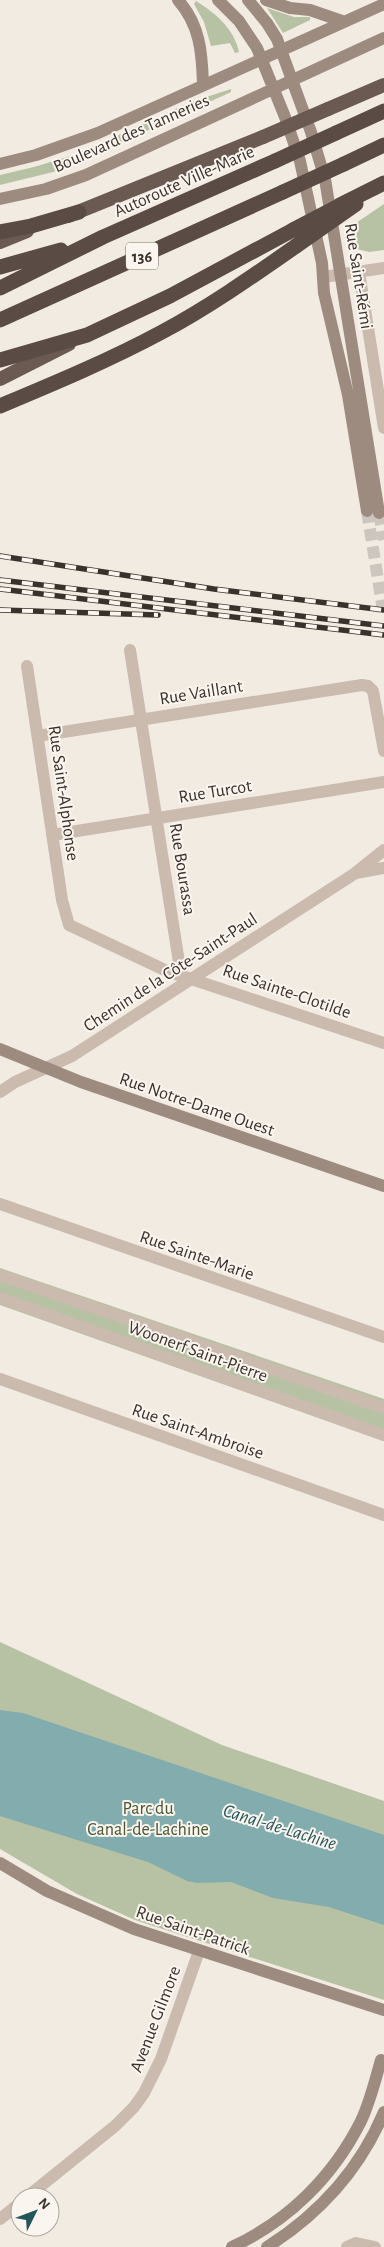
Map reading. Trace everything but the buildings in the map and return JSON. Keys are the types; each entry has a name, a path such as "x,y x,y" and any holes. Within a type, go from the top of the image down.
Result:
{"highway":[{"path":"0,242 263,137 384,85"},
{"name":"Autoroute Ville-Marie","path":"0,288 102,237 384,111"},
{"name":"136","path":"0,320 382,145"},
{"path":"0,379 170,296 293,230 355,201 384,184"},
{"path":"0,406 115,356 204,308 296,246 355,201"},
{"path":"0,232 31,226 79,212"},
{"path":"0,268 102,237"},
{"path":"0,360 88,335"}],"main road":[{"path":"178,0 187,11 198,32 203,84"},
{"name":"Rue Saint-Rémi","path":"218,0 240,21 254,41 302,168 324,277 324,293 373,512 341,274 320,160 281,50 267,22 248,0"},
{"path":"266,0 290,8 310,10 342,21"},
{"name":"Boulevard des Tanneries","path":"0,164 77,142 342,21 384,4"},
{"name":"Boulevard des Tanneries","path":"0,199 46,189 86,175 384,38"},
{"name":"Rue Notre-Dame Ouest","path":"0,1049 81,1082 384,1186"},
{"name":"Rue Saint-Patrick","path":"0,1863 47,1892 152,1936 384,2010"},
{"path":"232,2247 266,2229 288,2212 309,2194 330,2170 361,2121 381,2060"},
{"path":"267,2247 303,2222 337,2188 362,2155 384,2112"}],"street":[{"path":"324,277 384,268"},
{"name":"Rue Saint-Rémi","path":"360,272 384,428"},
{"name":"Rue Bourassa","path":"130,650 181,975"},
{"name":"Rue Saint-Alphonse","path":"27,666 65,918 69,925"},
{"name":"Rue Vaillant","path":"38,736 362,685 370,687 373,693 384,751"},
{"name":"Rue Turcot","path":"52,835 384,782"},
{"name":"Chemin de la Côte-Saint-Paul","path":"0,1092 15,1082 72,1056 354,874 384,850"},
{"name":"Chemin de la Côte-Saint-Paul","path":"354,874 384,868"},
{"name":"Rue Sainte-Clotilde","path":"69,925 161,968 384,1043"},
{"name":"Rue Sainte-Marie","path":"0,1204 384,1337"},
{"name":"Woonerf Saint-Pierre","path":"0,1275 384,1408"},
{"name":"Woonerf Saint-Pierre","path":"0,1298 384,1435"},
{"name":"Rue Saint-Ambroise","path":"0,1379 384,1515"},
{"name":"Avenue Gilmore","path":"40,2187 115,2126 140,2099 161,2059 199,1951"},
{"path":"0,2219 10,2211"},
{"path":"347,2247 356,2244 375,2247"}],"green space":[{"path":"196,1 223,22 233,36 239,52 235,53 230,43 211,46 204,22 194,4"},
{"path":"267,8 294,17 310,17 310,20 283,33"},
{"path":"231,89 231,92 77,163 53,172 0,185 0,175 77,154 191,102"},
{"path":"384,204 384,250 369,252 357,249 353,225"},
{"path":"0,1268 384,1399 384,1441 0,1305"},
{"name":"Parc du Canal-de-Lachine","path":"0,1642 222,1745 384,1801 384,2000 135,1920 77,1894 0,1849"}],"water":[{"name":"Canal-de-Lachine","path":"0,1710 23,1713 384,1835 384,1925 329,1907 273,1898 231,1882 197,1883 187,1881 148,1862 0,1816"}],"tunnel":[{"path":"367,511 384,617"},
{"path":"379,513 384,540"}],"railway":[{"path":"0,556 214,589 384,610"},
{"path":"0,580 384,626"},
{"path":"0,589 384,635"},
{"path":"0,610 158,615"}]}
